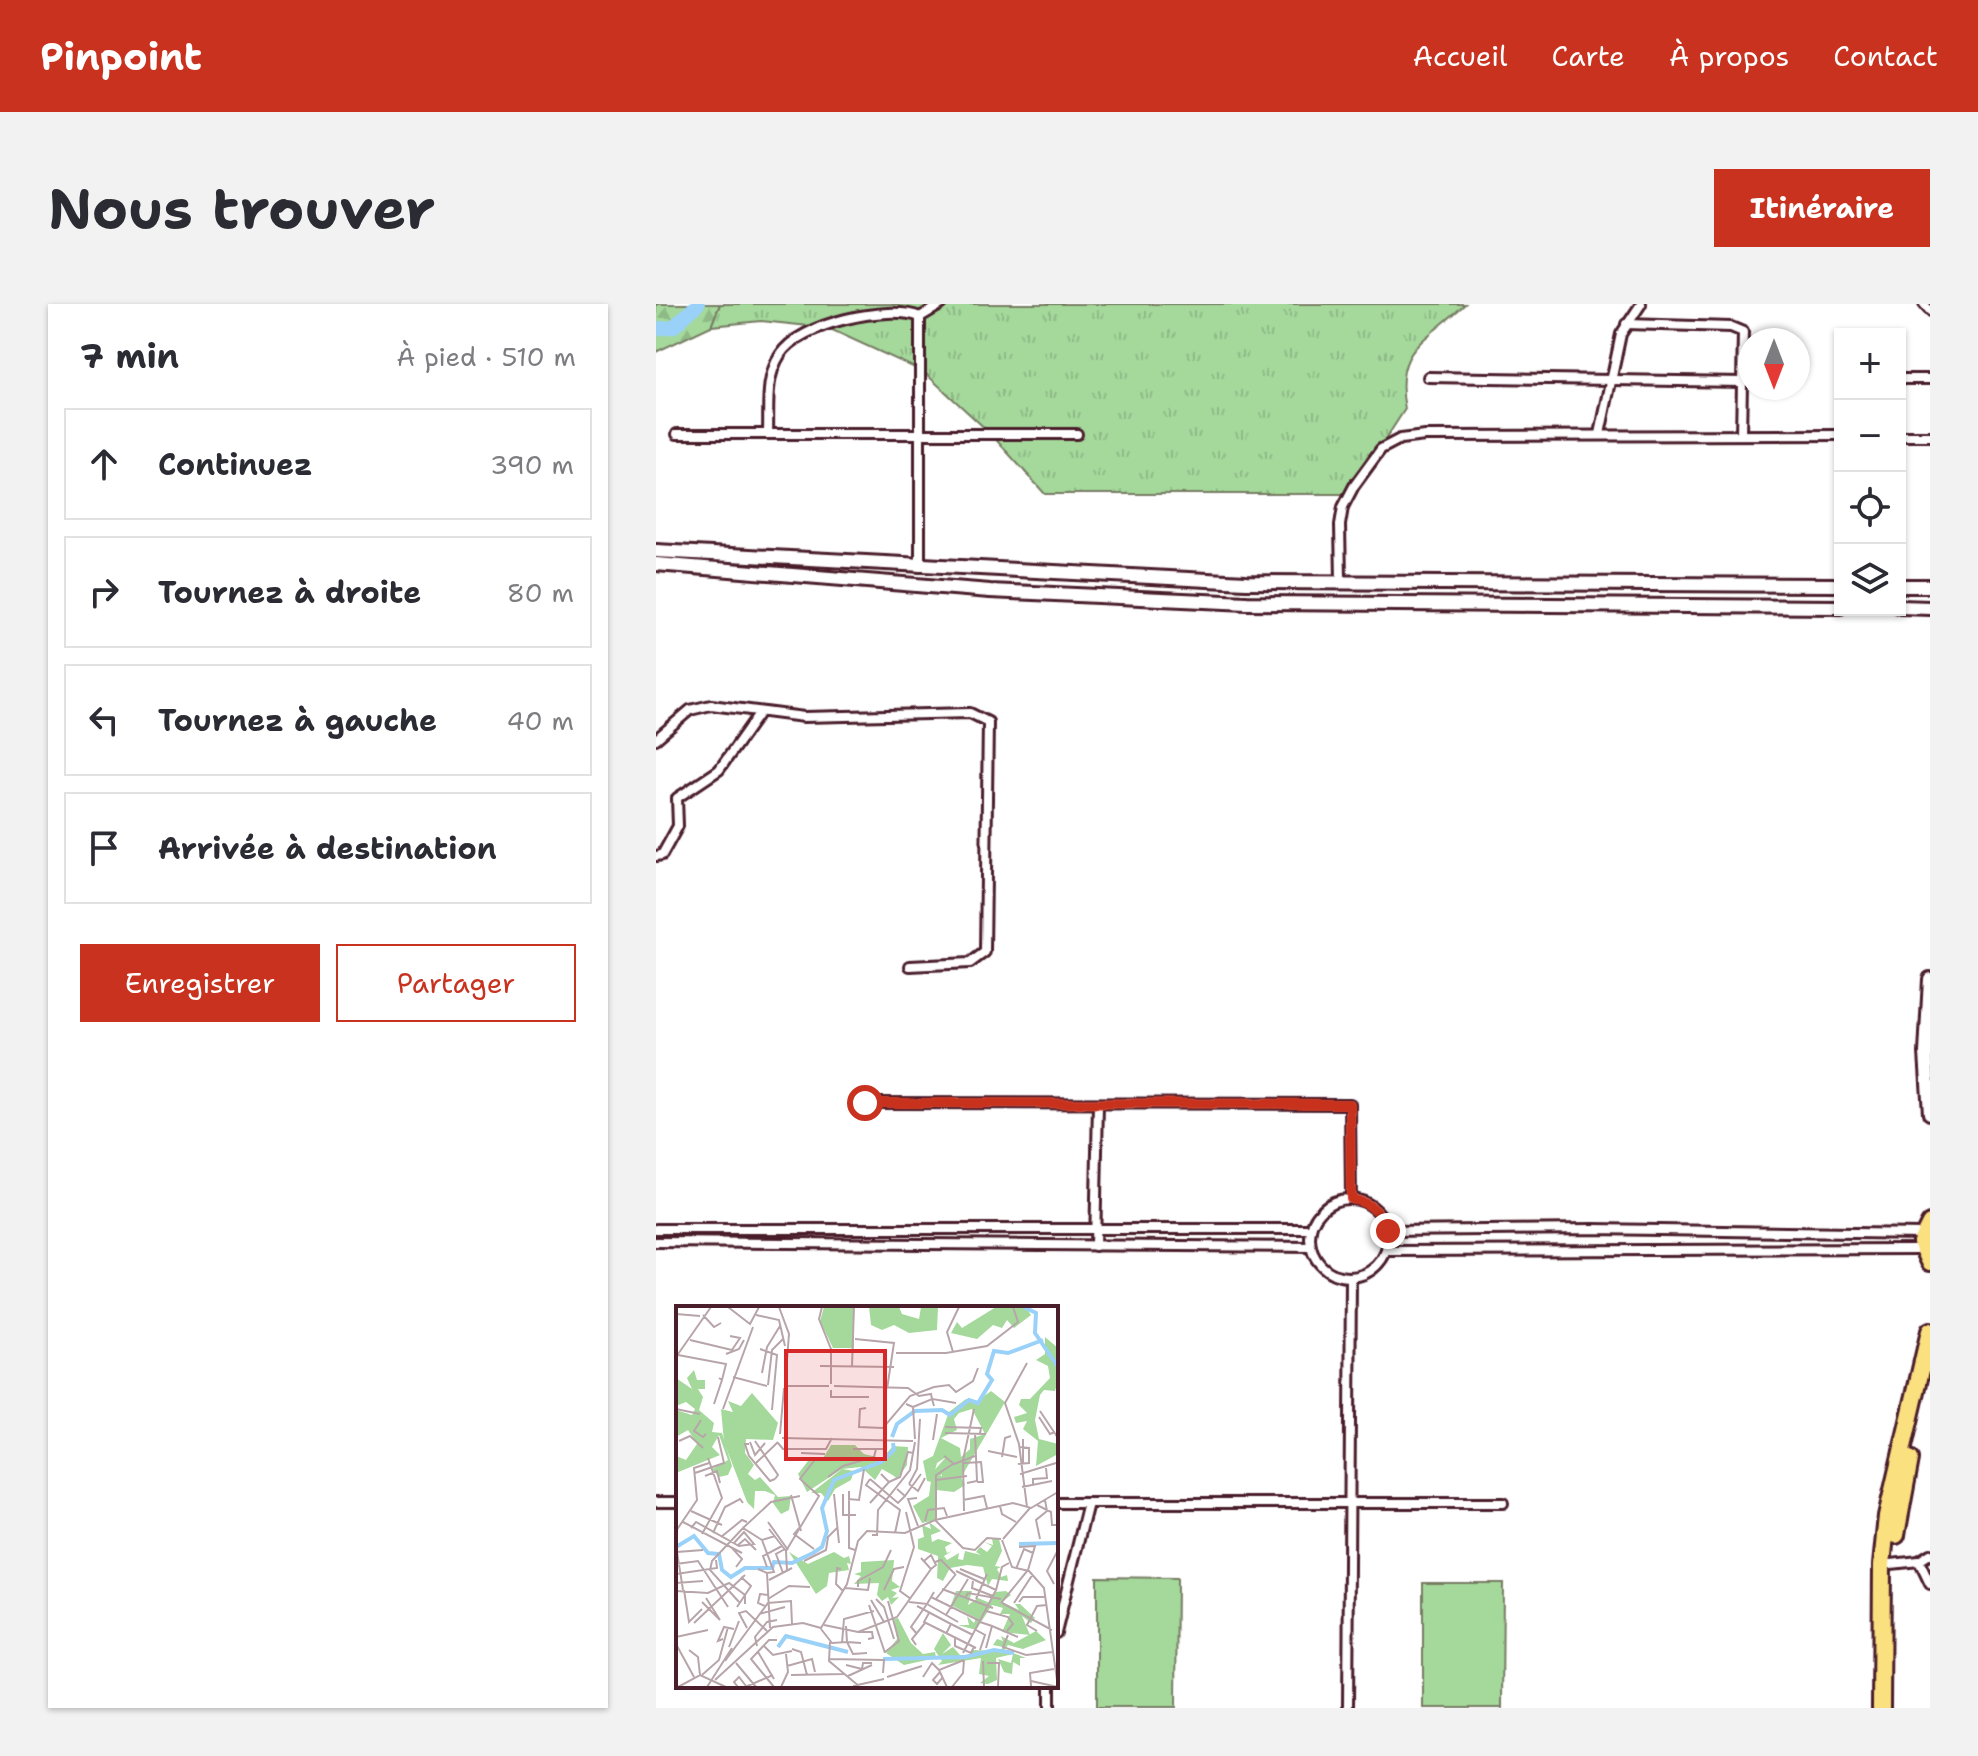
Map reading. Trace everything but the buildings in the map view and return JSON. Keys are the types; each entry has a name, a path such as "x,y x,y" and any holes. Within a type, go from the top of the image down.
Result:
{"highway":[{"path":"1881,1708 1891,1491 1930,1331"},
{"path":"1890,1708 1888,1565 1930,1376"}],"street":[{"path":"920,317 942,304"},
{"path":"1600,434 1609,380 1626,324 1641,304"},
{"path":"1924,304 1930,311"},
{"path":"768,433 770,377 781,352 801,334 879,311 906,309 920,317"},
{"path":"920,317 920,567"},
{"path":"1626,324 1739,328"},
{"path":"1428,377 1738,382"},
{"path":"1906,379 1930,379"},
{"path":"1741,434 1742,400"},
{"path":"677,434 1077,434"},
{"path":"1341,580 1340,525 1343,507 1381,449 1400,439 1600,434 1834,435"},
{"path":"1906,436 1930,436"},
{"path":"656,551 1232,581 1834,585"},
{"path":"656,564 990,591 1155,599 1834,607"},
{"path":"1602,605 1603,583"},
{"path":"1906,586 1930,586"},
{"path":"1906,607 1930,608"},
{"path":"656,739 690,710 711,705 804,717 970,713 988,722 985,952 970,963 910,966"},
{"path":"656,856 662,855 675,837 677,798 719,770 760,712"},
{"path":"1930,979 1926,1053 1930,1113"},
{"path":"865,1103 1350,1104 1351,1199"},
{"path":"1095,1246 1098,1104"},
{"path":"1351,1199 1361,1201 1379,1213 1388,1231 1386,1251 1373,1269 1351,1277 1330,1272 1321,1266 1311,1247 1311,1229 1315,1219 1330,1204 1351,1199"},
{"path":"656,1229 1311,1229"},
{"path":"1388,1231 1594,1229 1926,1242"},
{"path":"656,1242 1311,1247"},
{"path":"1386,1251 1926,1242"},
{"path":"1348,1708 1351,1277"},
{"path":"1058,1503 1503,1503"},
{"path":"1058,1625 1088,1503"},
{"path":"1888,1565 1919,1561 1930,1554"},
{"path":"1919,1561 1930,1584"}],"green space":[{"path":"656,304 720,304 711,326 656,352"},
{"path":"720,304 1465,304 1425,338 1408,359 1402,389 1405,409 1350,494 1045,494 990,433 924,372 828,328 761,321 711,326"},
{"path":"1097,1577 1177,1578 1176,1707 1097,1707"},
{"path":"1423,1583 1503,1583 1502,1708 1423,1708"}],"waterway":[{"path":"656,329 673,327 698,304"}],"route":[{"path":"865,1103 1350,1104 1351,1199 1371,1206 1379,1213 1388,1231"}]}
